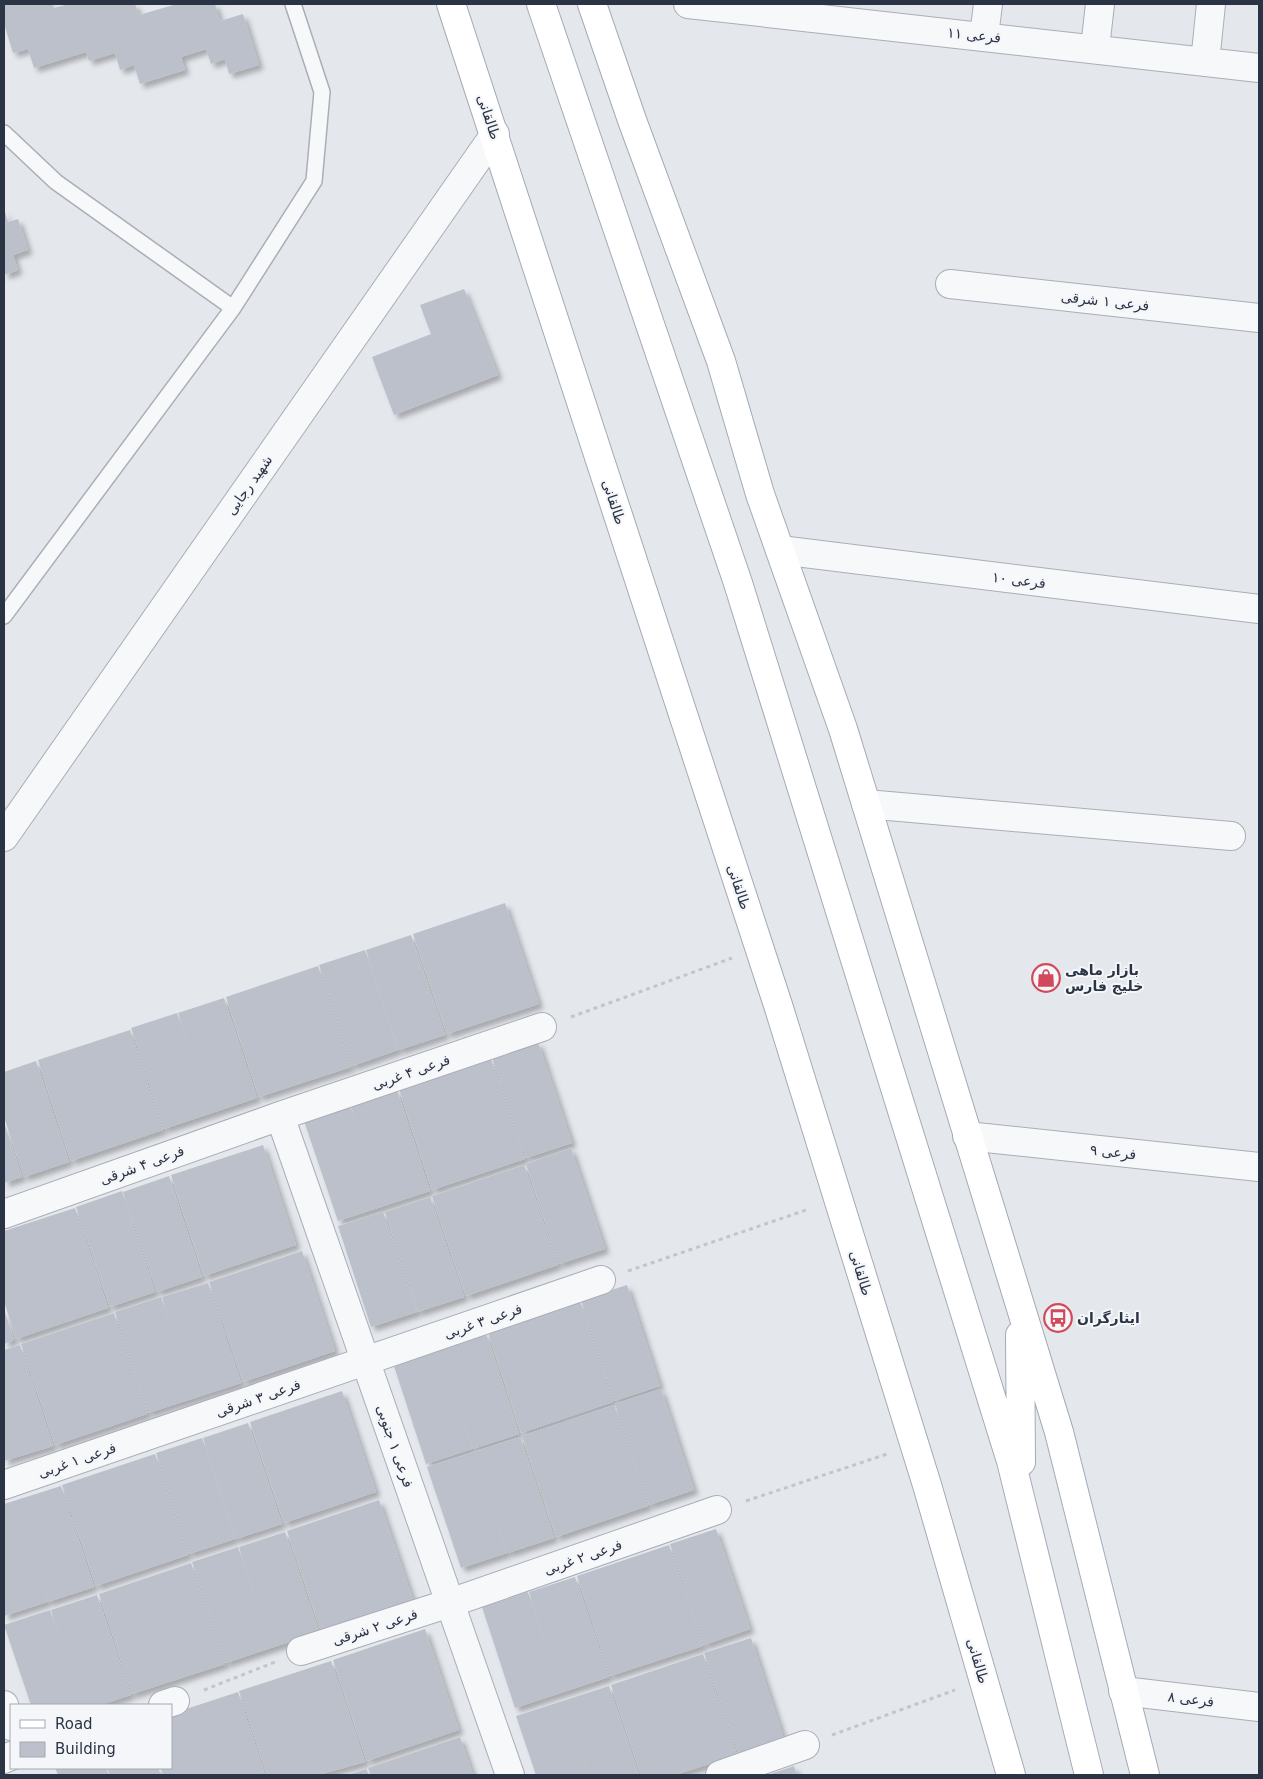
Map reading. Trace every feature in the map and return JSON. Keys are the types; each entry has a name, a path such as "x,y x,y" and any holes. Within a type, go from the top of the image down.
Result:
{"main road":[{"name":"طالقانی","path":"451,4 495,134 759,948 914,1445 1011,1775"},
{"path":"540,4 738,583 1011,1461 1089,1775"},
{"path":"592,4 632,120 721,361 760,494 836,706 1019,1307 1059,1432 1145,1775"},
{"path":"1019,1307 1021,1501"}],"street":[{"name":"فرعی ۱۱","path":"688,4 849,13 984,36 1259,68"},
{"path":"984,36 988,4"},
{"path":"1095,48 1100,4"},
{"path":"1205,62 1211,4"},
{"name":"شهید رجایی","path":"4,837 495,134"},
{"name":"فرعی ۱ شرقی","path":"950,284 1259,318"},
{"name":"فرعی ۱۰","path":"780,550 1259,609"},
{"path":"866,804 1231,836"},
{"name":"فرعی ۴ غربی","path":"280,1116 542,1027"},
{"name":"فرعی ۴ شرقی","path":"4,1214 280,1116"},
{"name":"فرعی ۱ جنوبی","path":"280,1116 510,1775"},
{"name":"فرعی ۹","path":"967,1136 1259,1167"},
{"name":"فرعی ۳ غربی","path":"365,1362 601,1280"},
{"name":"فرعی ۳ شرقی","path":"150,1435 365,1362"},
{"name":"فرعی ۱ غربی","path":"4,1485 150,1435"},
{"name":"فرعی ۲ غربی","path":"450,1603 716,1510"},
{"name":"فرعی ۲ شرقی","path":"301,1652 450,1603"},
{"name":"فرعی ۸","path":"1123,1691 1259,1707"},
{"path":"4,1705 10,1723"},
{"path":"720,1775 805,1745"}],"lane":[{"path":"4,616 233,308 314,181 322,92 293,4"},
{"path":"4,133 56,182 233,308"}],"path":[{"path":"542,1027 759,948"},
{"path":"601,1280 838,1200"},
{"path":"716,1510 914,1445"},
{"path":"169,1703 301,1652"},
{"path":"805,1745 983,1679"}],"building":[{"path":"4,4 53,4 54,8 69,4 135,4 139,15 177,4 215,4 220,21 243,14 259,65 229,74 225,59 211,64 206,49 181,57 185,70 140,84 134,65 120,70 115,53 89,61 86,52 34,68 28,49 13,53 4,23"},
{"path":"4,209 8,222 18,219 28,250 13,255 18,270 4,275"},
{"path":"464,289 498,375 394,415 372,357 431,334 420,305"},
{"path":"505,903 539,1004 447,1034 413,934"},
{"path":"411,935 445,1035 399,1050 366,950"},
{"path":"365,950 398,1050 352,1066 319,965"},
{"path":"318,966 351,1067 259,1097 226,997"},
{"path":"224,998 257,1098 164,1129 131,1028 177,1013 196,1069 178,1013"},
{"path":"130,1030 163,1130 71,1161 38,1060"},
{"path":"538,1042 572,1143 526,1158 492,1058"},
{"path":"491,1059 525,1159 432,1190 399,1089"},
{"path":"36,1061 69,1162 24,1177 4,1117 4,1072"},
{"path":"397,1090 430,1191 384,1206 351,1106"},
{"path":"350,1105 384,1206 338,1221 304,1121"},
{"path":"4,1122 22,1177 4,1183"},
{"path":"263,1145 296,1245 204,1276 171,1175"},
{"path":"571,1148 605,1249 559,1264 526,1164"},
{"path":"524,1165 558,1265 466,1296 432,1196"},
{"path":"169,1176 202,1277 157,1292 123,1192"},
{"path":"122,1191 155,1292 110,1307 76,1207"},
{"path":"430,1197 464,1297 418,1312 385,1212"},
{"path":"75,1208 108,1308 16,1339 4,1301 4,1231"},
{"path":"383,1212 417,1312 371,1327 338,1226"},
{"path":"302,1251 335,1351 243,1382 209,1282"},
{"path":"208,1283 241,1383 148,1413 115,1312 161,1297 179,1353 162,1297"},
{"path":"627,1285 660,1386 614,1401 581,1300"},
{"path":"580,1301 613,1402 521,1433 488,1332"},
{"path":"4,1309 14,1340 4,1344"},
{"path":"114,1313 147,1414 55,1445 21,1344"},
{"path":"486,1333 519,1434 473,1449 454,1393 472,1449 426,1464 393,1363"},
{"path":"20,1345 53,1446 4,1461 4,1350"},
{"path":"661,1389 694,1490 649,1505 615,1404"},
{"path":"342,1391 376,1492 284,1523 250,1422"},
{"path":"614,1405 648,1506 556,1537 522,1436"},
{"path":"248,1423 282,1524 236,1539 203,1438"},
{"path":"520,1437 554,1538 508,1553 489,1497 507,1553 461,1568 427,1467"},
{"path":"202,1438 235,1539 189,1554 156,1453"},
{"path":"155,1454 188,1555 96,1586 62,1485"},
{"path":"61,1486 94,1587 48,1602 29,1546 47,1602 4,1616 4,1504"},
{"path":"379,1500 413,1600 321,1631 287,1531"},
{"path":"716,1529 750,1629 704,1645 670,1544"},
{"path":"285,1532 319,1632 226,1663 192,1562 238,1547 268,1637 239,1547"},
{"path":"669,1545 703,1646 610,1676 577,1576"},
{"path":"191,1563 225,1664 132,1694 99,1594"},
{"path":"575,1577 609,1677 515,1708 482,1607 528,1592 558,1682 529,1592"},
{"path":"97,1595 131,1695 103,1704 31,1704 4,1625 50,1610 69,1667 51,1610"},
{"path":"425,1629 459,1730 367,1761 333,1660"},
{"path":"751,1638 784,1739 738,1753 704,1653"},
{"path":"703,1654 737,1755 675,1775 641,1775 611,1685"},
{"path":"331,1661 365,1762 318,1775 267,1775 239,1691"},
{"path":"609,1686 639,1775 588,1775 578,1745 587,1775 536,1775 516,1716"},
{"path":"238,1692 265,1775 163,1775 161,1769 172,1769 172,1714"},
{"path":"460,1737 473,1775 371,1775 368,1768"},
{"path":"794,1766 797,1775 767,1775"},
{"path":"55,1769 106,1769 109,1775 58,1775"},
{"path":"107,1769 158,1769 161,1775 110,1775"},
{"path":"366,1769 369,1775 348,1775"}],"place":[{"name":"بازار ماهی خلیج فارس","path":"1046,978"},
{"name":"ایثارگران","path":"1058,1318"}]}
